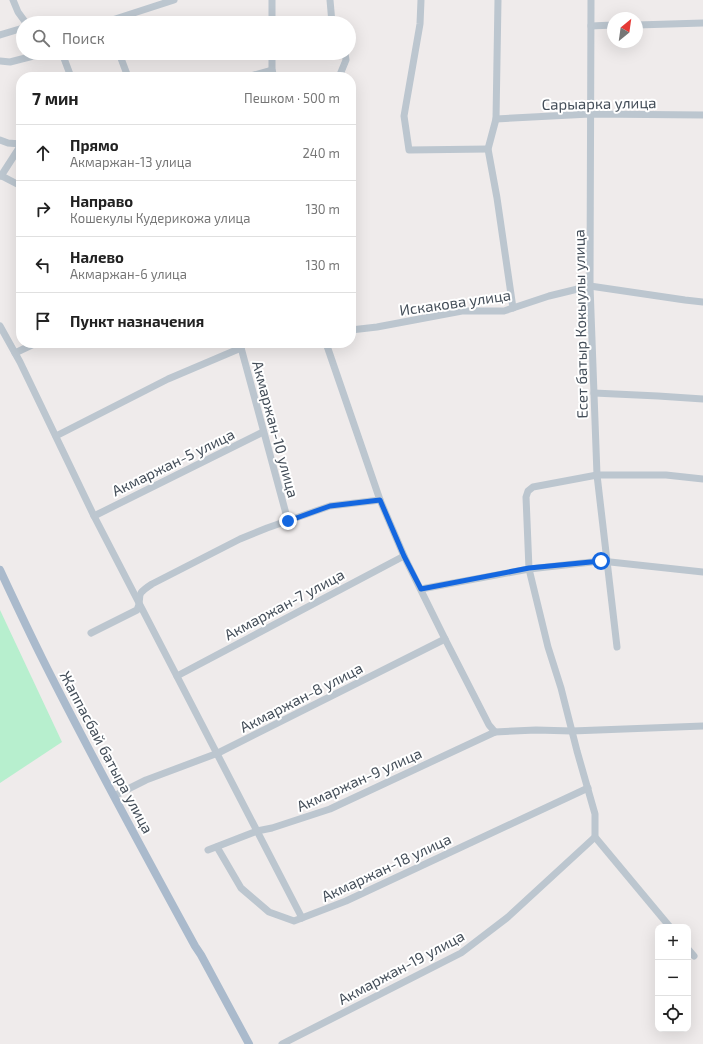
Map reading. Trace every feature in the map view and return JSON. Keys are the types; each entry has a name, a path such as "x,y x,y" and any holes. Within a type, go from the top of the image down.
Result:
{"main road":[{"name":"Жаппасбай батыра улица","path":"0,570 42,659 195,946"},
{"path":"195,946 199,958 243,1044"},
{"path":"195,946 249,1044"}],"street":[{"path":"13,0 21,16"},
{"path":"127,16 174,0"},
{"path":"272,0 272,16"},
{"path":"330,0 331,16"},
{"path":"421,0 420,24 404,116 409,150 488,150"},
{"path":"498,0 496,118 488,150 497,198 513,308"},
{"name":"Есет батыр Кокыулы улица","path":"591,0 590,286 597,475 617,647"},
{"path":"643,25 703,23"},
{"path":"591,26 607,25"},
{"path":"0,35 16,30"},
{"path":"0,61 10,62 18,60"},
{"path":"65,60 69,72"},
{"path":"122,60 126,72"},
{"path":"272,60 273,72"},
{"path":"341,72 346,60"},
{"name":"Сарыарка улица","path":"496,118 590,114 703,115"},
{"path":"0,140 8,144 16,144"},
{"path":"16,152 1,175 16,183"},
{"name":"Искакова улица","path":"356,329 462,311 504,311 549,296 590,286 703,302"},
{"path":"0,326 15,353 94,516 176,676 218,753 302,918"},
{"path":"15,353 26,348"},
{"path":"56,436 168,379 234,348"},
{"name":"Акмаржан-10 улица","path":"241,348 288,521"},
{"path":"328,348 380,500 404,556 489,725 496,732 536,730 572,731 703,726"},
{"path":"594,394 703,399"},
{"name":"Акмаржан-5 улица","path":"94,516 263,432"},
{"path":"668,924 595,837 595,814 561,688 548,647 529,568 526,497 528,491 533,487 597,475 666,475 703,479"},
{"path":"91,633 137,610 140,604 138,595 142,590 240,539 266,528 330,506 380,500"},
{"name":"Акмаржан-7 улица","path":"176,676 404,556"},
{"path":"421,589 529,568 601,561 703,572"},
{"name":"Акмаржан-8 улица","path":"114,796 146,780 218,753 445,639"},
{"name":"Акмаржан-9 улица","path":"208,850 257,831 272,828 330,808 496,732"},
{"name":"Акмаржан-18 улица","path":"217,847 241,888 269,912 294,921 346,901 588,788"},
{"name":"Акмаржан-19 улица","path":"282,1044 461,953 508,917 595,837"},
{"path":"691,952 694,956"}],"green space":[{"path":"0,610 62,742 0,783"}],"route":[{"path":"288,521 330,506 380,500 404,556 421,589 529,568 601,561"}]}
